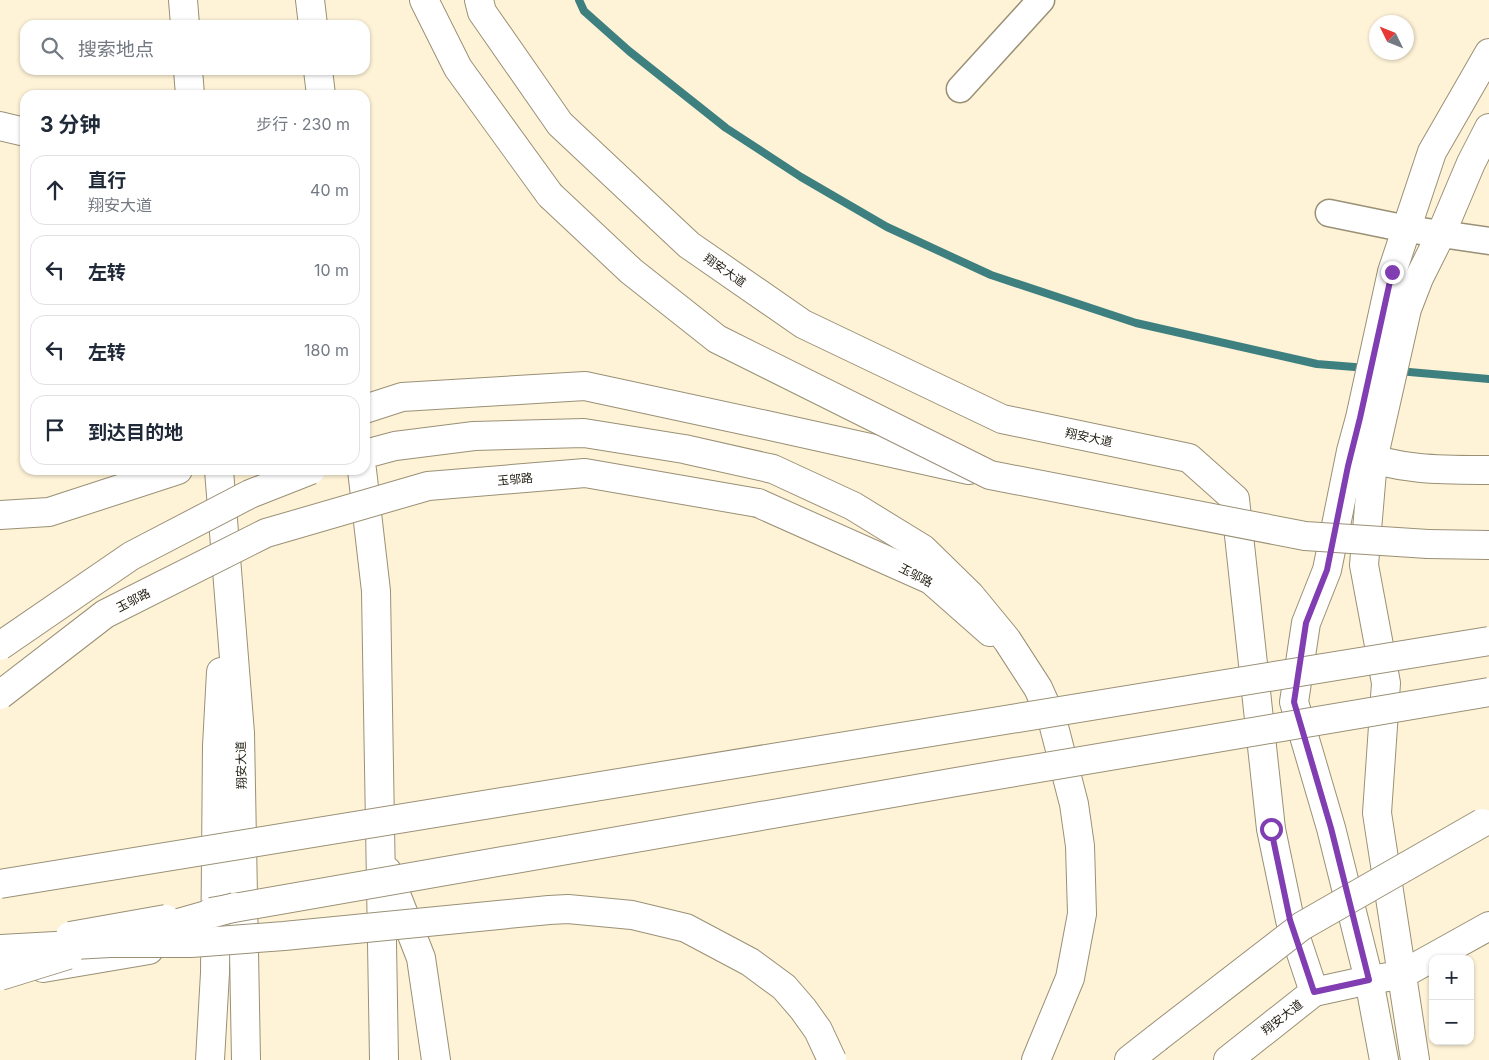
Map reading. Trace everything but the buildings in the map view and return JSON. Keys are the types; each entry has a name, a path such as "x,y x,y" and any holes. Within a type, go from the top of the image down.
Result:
{"main road":[{"path":"183,0 185,20"},
{"path":"310,0 312,20"},
{"path":"424,0 458,68 550,195 631,271 717,339 990,475"},
{"name":"翔安大道","path":"479,0 482,12 560,124 689,245 803,324 1002,419 1189,458 1235,499 1271,829 1290,920 1314,992 1228,1060"},
{"path":"1384,1060 1369,980 1331,828 1294,702 1306,623 1327,570 1373,416 1397,307 1392,272 1432,152 1489,53"},
{"path":"188,75 190,90"},
{"path":"318,75 320,90"},
{"path":"0,126 20,131"},
{"path":"1397,307 1419,278 1441,234 1471,163 1489,128"},
{"path":"370,407 402,397 585,386 990,475 1305,536 1428,544 1489,545"},
{"path":"370,453 395,446 474,436 584,433 684,449 773,469 853,506 923,549 970,595 1006,640 1038,688 1052,719 1074,804 1080,846 1082,914 1070,978 1036,1060"},
{"path":"1362,455 1428,470 1489,470"},
{"path":"1362,455 1364,564 1386,683 1377,813 1415,1060"},
{"name":"玉邬路","path":"0,695 105,614 266,533 428,486 585,473 758,503 931,580 986,627 1027,672"},
{"path":"0,515 49,512 163,475"},
{"name":"翔安大道","path":"220,475 240,733 246,1060"},
{"path":"0,646 131,556 250,494 298,475"},
{"path":"363,475 376,591 384,1060"},
{"path":"210,1060 215,973 217,746 227,563"},
{"path":"0,884 1489,641"},
{"path":"1,962 235,907 1489,692"},
{"path":"1129,1060 1302,926 1485,822"},
{"path":"380,853 421,958 436,1060"},
{"path":"1,962 110,943 235,907"},
{"path":"1,962 549,910 568,909 632,915 686,928 750,962 784,987 803,1009 818,1030 832,1060"},
{"path":"1314,992 1401,975 1489,926"},
{"path":"110,943 191,943"}],"street":[{"path":"960,89 1041,0"},
{"path":"1329,213 1407,229 1489,241"}],"waterway":[{"path":"579,0 584,11 629,51 726,128 801,177 887,227 991,275 1136,323 1317,364 1367,368"},
{"path":"1398,371 1489,379"}],"route":[{"path":"1271,829 1290,920 1314,992 1369,980 1331,828 1294,702 1306,623 1327,570 1351,450 1360,418 1392,272"}]}
